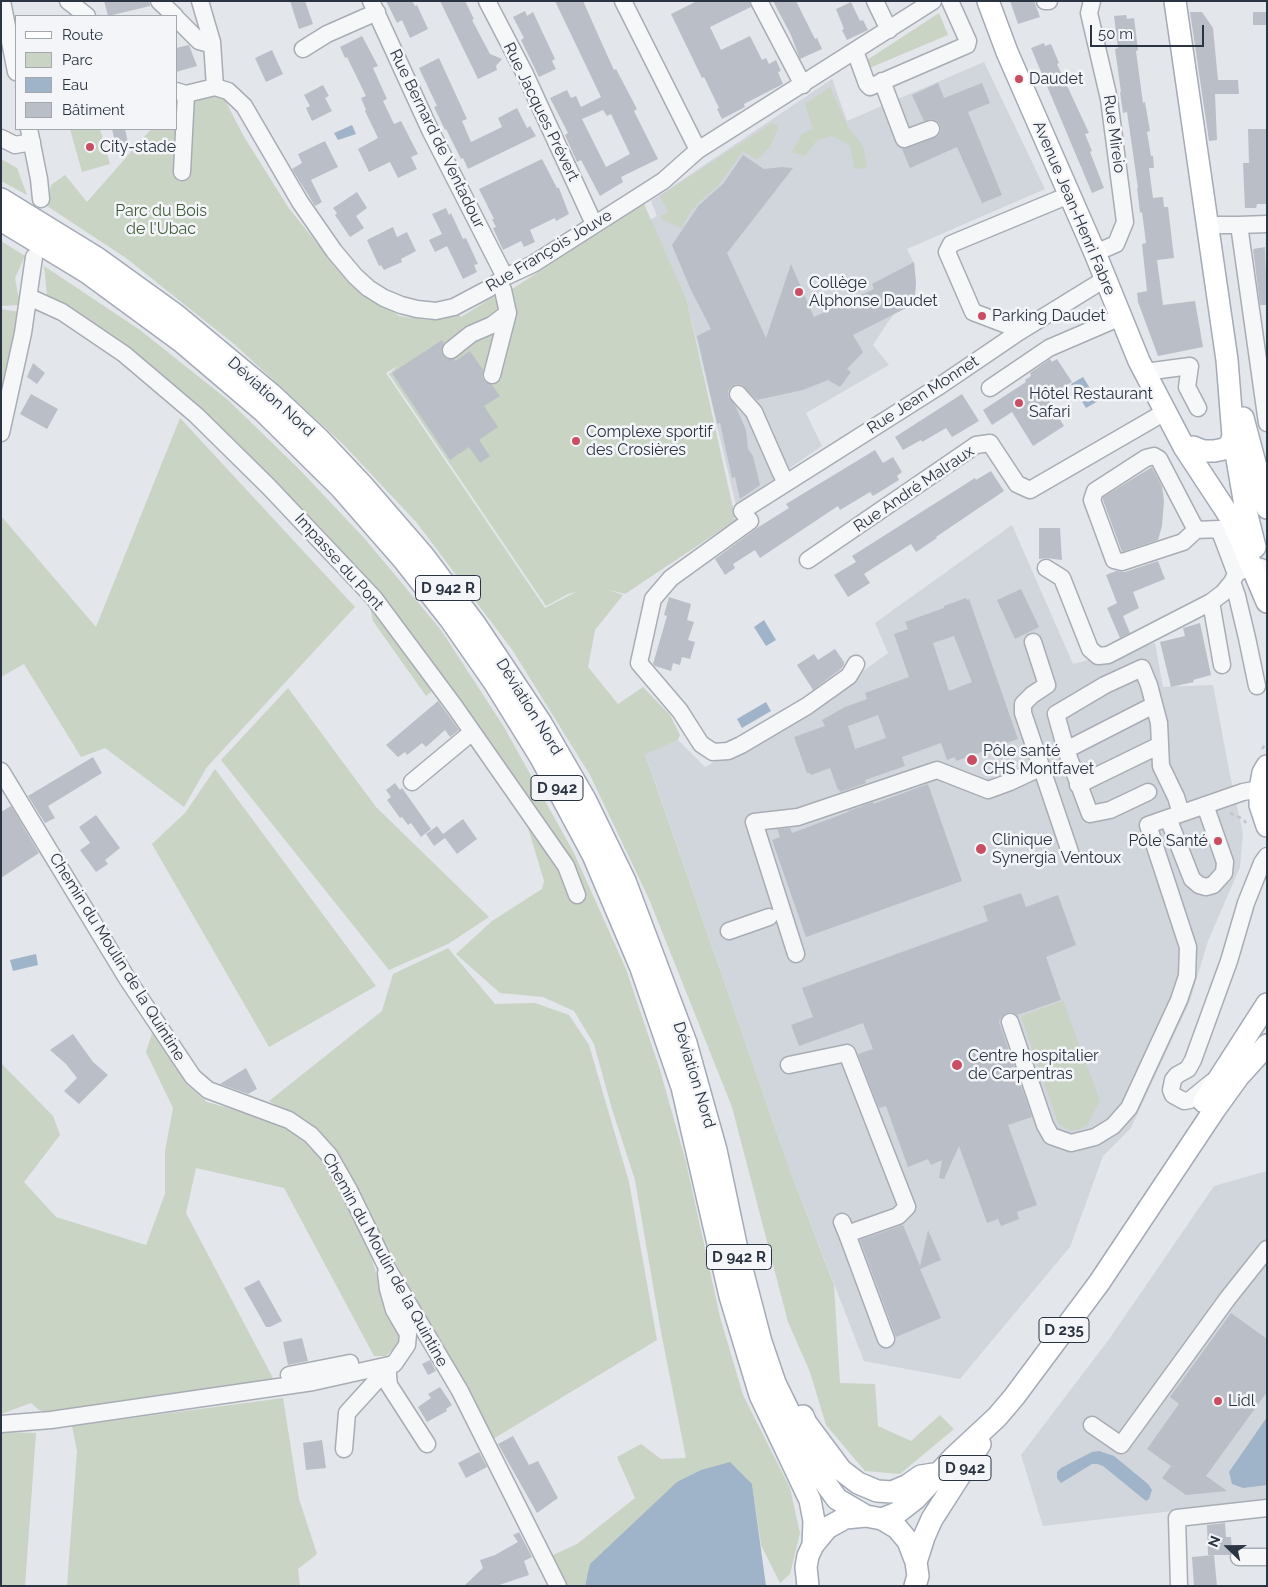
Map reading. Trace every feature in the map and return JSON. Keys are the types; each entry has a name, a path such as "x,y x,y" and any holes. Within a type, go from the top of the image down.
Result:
{"main road":[{"name":"Avenue Jean-Henri Fabre","path":"988,1 1007,52 1095,253 1144,372 1165,412"},
{"path":"1175,1 1227,360 1234,436 1267,546"},
{"name":"Déviation Nord","path":"1,199 97,258 176,315 271,394 319,439 365,488 423,556 475,624 542,723 586,801 625,881 686,1043 716,1150 738,1254 759,1333 780,1393 821,1477 837,1499 897,1528 908,1541 916,1562"},
{"name":"Déviation Nord","path":"1,220 88,273 166,330 263,411 341,488 403,559 450,619 494,682 541,758 593,855 641,968 682,1087 730,1296 760,1395 810,1500 814,1521 813,1545"},
{"path":"1227,360 1256,509 1252,574"},
{"path":"1165,412 1193,446 1256,509"},
{"path":"1165,412 1184,447 1232,520 1252,574 1267,602"},
{"path":"1193,446 1203,450 1219,450 1230,445 1234,436"},
{"path":"1258,827 1260,789 1263,773 1267,766"},
{"path":"1187,1149 1190,1128 1267,1004"},
{"name":"D 235","path":"997,1417 1099,1283 1187,1149 1238,1077 1267,1045"},
{"path":"780,1393 795,1399 806,1423 818,1440 841,1470 858,1483 877,1491 892,1492 908,1485 921,1476 939,1473"},
{"name":"D 942","path":"874,1518 897,1513 915,1500 939,1473 997,1417"},
{"name":"D 942","path":"916,1562 932,1519 997,1417"},
{"path":"808,1586 806,1567 808,1556 813,1545 827,1528 845,1518 874,1518"},
{"path":"915,1586 918,1576 916,1562"}],"street":[{"path":"2,1 14,55"},
{"path":"68,1 71,15"},
{"path":"68,1 86,15"},
{"path":"159,1 173,15"},
{"path":"182,172 181,93 215,87 212,42 200,1"},
{"name":"Rue Jacques Prévert","path":"487,1 525,74 594,224"},
{"path":"623,1 698,150"},
{"path":"759,1 803,85"},
{"path":"875,1 889,30"},
{"name":"Rue François Jouve","path":"215,87 228,91 244,106 300,202 354,276 384,298 416,310 436,311 454,307 502,279 533,264 663,182 698,150 934,1"},
{"path":"854,51 867,84 870,87 967,45 968,41 950,1"},
{"name":"Rue Mireio","path":"1092,1 1089,13 1109,99 1125,222 1116,244 1095,253"},
{"path":"304,49 374,6"},
{"name":"Rue Bernard de Ventadour","path":"374,6 430,130 502,279 508,313"},
{"path":"178,20 199,40 206,43 212,42"},
{"path":"882,81 904,139 931,129"},
{"path":"1,138 15,145 30,135 41,199"},
{"path":"1019,332 1015,328 973,312 947,252 951,244 1069,194"},
{"path":"1208,225 1267,224"},
{"path":"1239,225 1267,423"},
{"path":"1,433 23,333 34,257"},
{"name":"Rue Jean Monnet","path":"856,664 849,676 807,706 741,745 728,751 713,752 701,744 680,711 639,663 653,599 670,578 750,521 742,511 1019,332 1106,279"},
{"name":"Impasse du Pont","path":"29,297 62,312 124,354 196,415 269,487 374,598 455,707 471,733 566,866 577,895"},
{"path":"1251,312 1267,317"},
{"path":"451,350 471,334 492,325 508,313"},
{"path":"492,375 508,313"},
{"path":"990,388 1049,348 1121,317"},
{"path":"1144,372 1190,366 1188,387 1198,408"},
{"path":"738,394 754,412 786,482"},
{"name":"Rue André Malraux","path":"808,560 976,445 990,444 1016,484 1030,490 1165,412"},
{"path":"1196,530 1159,459 1154,456 1146,458 1095,492 1092,500 1114,560 1122,562 1183,542 1196,530 1219,529 1252,574"},
{"path":"1046,568 1062,578 1090,649 1098,656 1108,655 1211,602 1252,574"},
{"path":"1252,574 1237,596 1256,686"},
{"path":"1211,602 1222,664"},
{"path":"1033,642 1047,685 1032,694 1023,704 1022,714 1070,852"},
{"path":"1148,792 1110,810 1090,814 1066,750 1056,714 1104,685 1142,668 1159,723 1160,766 1176,797 1175,815 1192,879 1199,885 1206,887 1213,885 1224,873 1225,862 1205,805"},
{"path":"1066,750 1154,705"},
{"path":"412,782 471,733"},
{"path":"1078,785 1160,745"},
{"path":"796,954 754,822 798,817 937,770 988,790 1042,767"},
{"name":"Chemin du Moulin de la Quintine","path":"1,771 128,980 193,1077 208,1090 289,1120 310,1135 329,1155 349,1190 386,1266 460,1391 558,1586"},
{"path":"1010,1022 1045,1125 1052,1136 1071,1143 1095,1137 1113,1126 1129,1108 1179,1000 1188,976 1188,947 1148,825 1243,792 1260,789"},
{"path":"1222,1074 1190,1100 1184,1101 1179,1099 1171,1090 1173,1080 1177,1074 1188,1069 1193,1060 1229,961 1246,902 1262,862 1267,856"},
{"path":"729,931 768,917"},
{"path":"789,1065 847,1053 907,1207 898,1216 872,1219 844,1228 886,1339"},
{"path":"1092,1425 1121,1445 1228,1298 1267,1249"},
{"path":"1,1424 51,1420 314,1382 384,1369 394,1364 407,1345 408,1334 394,1310 388,1289 386,1266"},
{"path":"289,1375 366,1360 384,1369 389,1385 427,1444"},
{"path":"344,1450 347,1413 377,1380 384,1369"},
{"path":"1179,1586 1178,1518 1267,1508"},
{"path":"1239,1557 1267,1557"}],"path":[{"path":"1225,798 1230,812 1258,827"}],"shaded area":[{"name":"Collège Alphonse Daudet","path":"984,62 1045,189 907,249 914,263 916,283 914,305 904,302 873,345 889,365 806,413 822,446 736,505 687,301 650,220 657,216 651,201 832,79 847,121"},
{"path":"1012,525 1073,664 1155,643 1163,687 1213,685 1243,833 1240,867 1208,941 1190,1001 1131,1128 1103,1156 1070,1247 960,1379 864,1361 789,1168 645,753 678,740 705,767 811,709 888,653 875,623"},
{"path":"1267,1171 1267,1500 1043,1526 1021,1455 1110,1338 1214,1186"}],"green space":[{"path":"939,13 948,35 867,69 864,62"},
{"path":"830,87 848,127 863,146 867,168 854,169 850,145 832,136 817,140 805,156 792,152 802,134 813,129 805,104"},
{"name":"Parc du Bois de l'Ubac","path":"208,94 221,97 226,102 243,135 288,207 347,281 399,316 427,320 458,314 461,317 498,294 512,289 644,204 687,301 733,508 737,516 732,519 739,518 625,594 606,589 623,595 595,630 588,667 618,704 643,687 670,715 680,735 678,740 645,754 789,1168 834,1285 840,1383 875,1384 878,1426 911,1441 940,1415 954,1429 900,1474 865,1471 826,1425 810,1372 788,1322 732,1107 649,899 590,775 513,651 417,523 344,445 234,344 126,258 47,206 51,185 65,175 87,202 150,130 178,130 178,104 188,105","holes":["399,365 389,374 546,606 568,594 576,592 545,608 386,373"]},
{"path":"772,123 778,127 771,145 757,160 743,151 718,186 699,202 689,214 682,228 661,219 661,216 668,212 660,196"},
{"name":"City-stade","path":"70,130 100,130 110,164 82,172"},
{"path":"1,159 17,168 27,195 1,181"},
{"path":"1,241 25,256 15,278 20,305 1,306"},
{"path":"44,266 140,330 228,400 298,468 365,539 441,630 504,727 574,853 626,969 660,1070 686,1162 720,1317 743,1395 790,1488 800,1533 790,1574 780,1583 761,1545 752,1484 587,1577 585,1586 566,1586 551,1556 577,1544 635,1498 617,1457 641,1444 661,1459 686,1458 661,1332 635,1180 612,1109 594,1044 574,1011 543,997 500,993 456,954 492,921 542,889 544,881 528,828 492,753 438,686 426,696 373,621 366,589 353,568 79,315 47,295"},
{"path":"1,309 20,312 1,409"},
{"path":"180,418 355,607 207,767 184,807 105,748 81,757 24,664 1,677 2,517 96,627"},
{"path":"288,688 376,807 489,917 448,944 389,970 221,760"},
{"path":"215,769 376,986 269,1047 152,844 185,813"},
{"path":"448,948 495,1004 535,1003 569,1015 589,1045 629,1182 657,1340 493,1439 334,1151 311,1126 269,1101 382,1011 393,974"},
{"path":"1063,1001 1100,1101 1087,1125 1078,1130 1070,1130 1058,1123 1021,1016"},
{"path":"154,1027 187,1085 207,1102 271,1120 295,1131 312,1143 344,1194 363,1229 378,1280 398,1327 399,1343 386,1356 374,1356 284,1188 196,1168 186,1213 275,1382 55,1415 39,1410 31,1403 1,1414 1,1063 53,1116 60,1135 24,1182 56,1217 146,1245 165,1194 165,1151 173,1108 146,1052"},
{"path":"283,1398 299,1499 317,1554 298,1569 300,1586 67,1586 77,1451 72,1426"},
{"path":"1,1432 36,1433 25,1586 1,1586"}],"water":[{"path":"352,125 356,134 338,140 334,133"},
{"path":"1083,377 1098,401 1086,408 1071,384"},
{"path":"764,620 776,640 766,646 754,627"},
{"path":"766,702 771,711 742,728 737,719"},
{"path":"36,954 38,965 13,971 10,960"},
{"path":"1267,1417 1267,1485 1243,1488 1232,1484 1229,1472"},
{"path":"1099,1451 1114,1456 1148,1484 1152,1490 1149,1499 1146,1501 1103,1466 1097,1464 1092,1464 1061,1483 1057,1478 1057,1472 1061,1468 1092,1452"},
{"path":"730,1462 752,1484 766,1586 585,1586 590,1564 677,1482 701,1470"}],"building":[{"path":"104,1 149,1 150,6 108,15"},
{"path":"290,1 305,1 313,24 299,29"},
{"path":"386,1 412,1 415,6 417,5 428,29 410,38 402,20 397,23"},
{"path":"440,1 465,1 474,19 472,20 490,54 502,59 496,66 497,70 478,79"},
{"path":"555,1 583,1 614,70 616,69 637,109 634,111 658,159 621,177 623,182 600,196 581,160 577,162 565,135 568,133 550,98 567,90 571,98 576,96 581,107 601,97","holes":["603,110 607,116 611,114 630,154 606,167 582,119"]},
{"path":"697,1 749,1 751,7 710,27 721,50 750,36 762,60 766,58 769,64 776,60 781,71 778,72 783,84 744,104 745,107 722,119 717,109 719,108 704,77 702,78 671,14"},
{"path":"773,1 796,1 822,49 800,59 791,35"},
{"path":"1010,1 1034,1 1040,17 1018,24"},
{"path":"851,2 860,21 863,20 868,30 847,40 836,9"},
{"path":"525,11 527,16 533,12 555,59 552,61 556,69 539,77 521,40 524,38 513,17"},
{"path":"1190,12 1202,12 1213,28 1218,80 1238,80 1239,94 1215,94 1217,140 1209,141"},
{"path":"1253,12 1267,12 1267,25 1253,25"},
{"path":"1126,15 1127,19 1134,18 1143,103 1145,102 1150,131 1147,132 1151,156 1153,156 1154,168 1149,168 1153,198 1163,197 1164,207 1168,207 1174,258 1157,260 1163,305 1195,301 1203,347 1158,356 1138,302 1137,293 1147,291 1142,244 1146,243 1142,212 1140,213 1127,112 1123,113 1115,49 1118,48 1114,16"},
{"path":"362,36 378,66 373,68 387,99 383,101 394,124 401,121 418,154 411,157 417,169 398,178 390,162 369,172 358,149 378,138 361,98 366,96 340,47"},
{"path":"1044,43 1045,46 1051,44 1059,63 1057,64 1089,133 1085,134 1104,188 1092,193 1031,48"},
{"path":"189,45 197,66 178,71 178,48"},
{"path":"272,50 283,74 266,82 255,58"},
{"path":"439,58 467,119 462,121 471,142 502,127 498,118 517,108 527,128 530,126 536,136 468,169 445,130 434,107 437,106 419,68"},
{"path":"938,83 944,98 982,83 990,103 968,112 1002,195 982,203 957,147 910,168 902,149 934,138 939,135 941,130 937,121 932,119 924,121 912,95"},
{"path":"323,85 329,96 325,98 332,111 312,121 306,108 310,106 304,95"},
{"path":"1248,129 1267,129 1267,204 1257,204 1256,208 1245,208 1243,163 1249,163"},
{"path":"112,130 125,130 129,147 117,150"},
{"path":"325,141 338,167 311,180 322,202 315,206 292,169 302,163 298,154"},
{"path":"743,155 764,169 793,168 727,253 766,338 791,264 814,317 874,289 872,284 914,262 916,283 914,304 853,335 863,352 847,369 851,372 840,387 828,380 803,390 757,400 742,385 736,384 731,387 728,391 728,396 735,405 746,430 748,449 753,456 760,485 740,499 735,477 732,478 720,423 717,424 697,336 711,329 690,288 672,245 699,205 723,184"},
{"path":"542,159 557,188 559,188 569,214 556,221 555,218 530,230 535,242 524,247 521,241 503,250 493,228 496,227 492,219 494,219 479,189"},
{"path":"357,192 367,208 356,216 364,228 350,237 335,215 337,213 333,208"},
{"path":"446,208 449,215 451,213 463,239 466,238 478,264 474,265 477,272 463,279 447,246 435,252 429,240 442,234 432,214"},
{"path":"393,227 397,237 407,232 416,251 401,259 402,262 384,270 381,265 379,266 367,240"},
{"path":"1265,247 1267,305 1260,305 1253,249"},
{"path":"442,340 444,344 441,352 448,359 454,359 455,361 470,351 483,370 482,377 485,382 492,385 500,396 484,406 498,427 479,440 490,456 480,463 469,447 450,460 392,373"},
{"name":"Hôtel Restaurant Safari","path":"1050,359 1052,362 1057,359 1072,382 1047,398 1064,426 1033,446 1012,412 992,425 983,410 1026,382 1025,380 1031,376 1030,373"},
{"path":"33,363 45,373 37,384 27,377"},
{"path":"31,394 58,409 47,429 20,414"},
{"path":"962,394 979,421 952,437 946,428 922,442 921,440 903,450 895,437"},
{"path":"875,450 883,463 893,457 902,472 897,476 899,480 873,496 870,492 840,510 838,506 760,558 755,550 733,564 735,568 725,575 715,559 757,528 789,508 786,504"},
{"path":"1152,467 1162,486 1164,501 1162,526 1158,540 1122,552 1103,497"},
{"path":"991,471 1004,491 916,552 911,544 864,574 870,583 848,597 834,575 856,562 852,556 975,478 976,480"},
{"path":"1039,528 1060,528 1062,560 1039,559"},
{"path":"1158,561 1165,579 1133,592 1139,608 1123,616 1130,633 1120,638 1107,608 1117,603 1106,575 1116,571 1125,572"},
{"path":"1021,589 1039,627 1015,639 997,600"},
{"path":"669,597 691,604 687,620 694,622 688,640 695,642 690,659 682,657 680,665 673,663 671,671 653,664 667,616 664,615"},
{"path":"966,598 967,600 969,599 1018,739 956,761 955,757 947,760 941,743 902,757 905,766 865,780 866,783 840,792 830,768 811,775 807,773 794,737 825,726 822,720 845,707 867,699 865,693 909,677 894,634 908,629 905,622 944,608 944,606","holes":["954,636 972,682 949,691 933,643","878,715 886,738 855,749 848,726"]},
{"path":"1200,623 1211,675 1193,680 1194,682 1171,687 1160,642 1185,636 1183,628"},
{"path":"835,649 844,665 813,690 797,665 814,654 818,660"},
{"path":"438,701 459,730 450,737 445,730 426,747 422,743 407,755 405,752 398,757 386,745"},
{"path":"93,757 102,773 48,806 55,818 45,823 28,796"},
{"path":"395,783 400,790 402,788 431,829 421,837 411,823 408,825 402,817 400,818 387,800 391,797 386,790"},
{"path":"928,784 962,881 806,937 772,840 780,837 777,829 790,828 792,833 848,811"},
{"path":"11,806 39,853 1,878 1,812"},
{"path":"96,815 120,848 105,860 108,864 96,872 80,850 90,843 79,827"},
{"path":"463,819 477,839 457,854 445,838 434,846 426,834 437,826 443,834"},
{"path":"1021,893 1026,907 1058,895 1076,945 1046,957 1061,1000 1017,1015 1012,1012 1006,1013 999,1022 1032,1117 1008,1125 1037,1205 1017,1212 1019,1219 1001,1226 998,1219 987,1223 959,1146 944,1179 939,1178 942,1160 931,1165 928,1159 908,1167 886,1106 879,1108 858,1054 873,1049 863,1023 799,1046 791,1025 813,1017 802,988 988,921 983,906"},
{"path":"73,1034 93,1062 108,1075 79,1104 64,1091 77,1078 66,1064 50,1050"},
{"path":"246,1068 257,1089 248,1094 220,1084"},
{"path":"903,1225 920,1266 928,1230 941,1260 920,1269 941,1318 896,1337 860,1240"},
{"path":"259,1280 282,1321 270,1327 266,1327 244,1288"},
{"name":"Lidl","path":"1231,1313 1267,1339 1267,1392 1206,1476 1227,1491 1186,1495 1162,1478 1171,1466 1147,1449 1179,1404 1170,1397"},
{"path":"302,1338 308,1361 288,1365 283,1342"},
{"path":"430,1360 436,1371 428,1375 422,1364"},
{"path":"440,1387 452,1405 446,1409 447,1411 427,1422 418,1407 431,1398 428,1394"},
{"path":"513,1436 529,1465 538,1461 558,1498 537,1513 498,1444"},
{"path":"322,1440 326,1468 306,1470 303,1443"},
{"path":"479,1452 487,1467 466,1478 458,1463"},
{"path":"1225,1523 1226,1537 1231,1537 1232,1551 1230,1555 1208,1555 1207,1525"},
{"path":"519,1532 532,1557 524,1561 529,1575 496,1586 464,1586 483,1568 480,1560 495,1555 518,1542 513,1535"},
{"path":"1214,1555 1217,1586 1194,1586 1192,1557"}],"place":[{"name":"Daudet","path":"1019,79"},
{"name":"City-stade","path":"90,147"},
{"name":"Collège Alphonse Daudet","path":"799,292"},
{"name":"Parking Daudet","path":"982,316"},
{"name":"Hôtel Restaurant Safari","path":"1019,403"},
{"name":"Complexe sportif des Crosières","path":"576,441"},
{"name":"Pôle santé CHS Montfavet","path":"972,760"},
{"name":"Pôle Santé","path":"1218,841"},
{"name":"Clinique Synergia Ventoux","path":"981,849"},
{"name":"Centre hospitalier de Carpentras","path":"957,1065"},
{"name":"Lidl","path":"1218,1401"}]}
